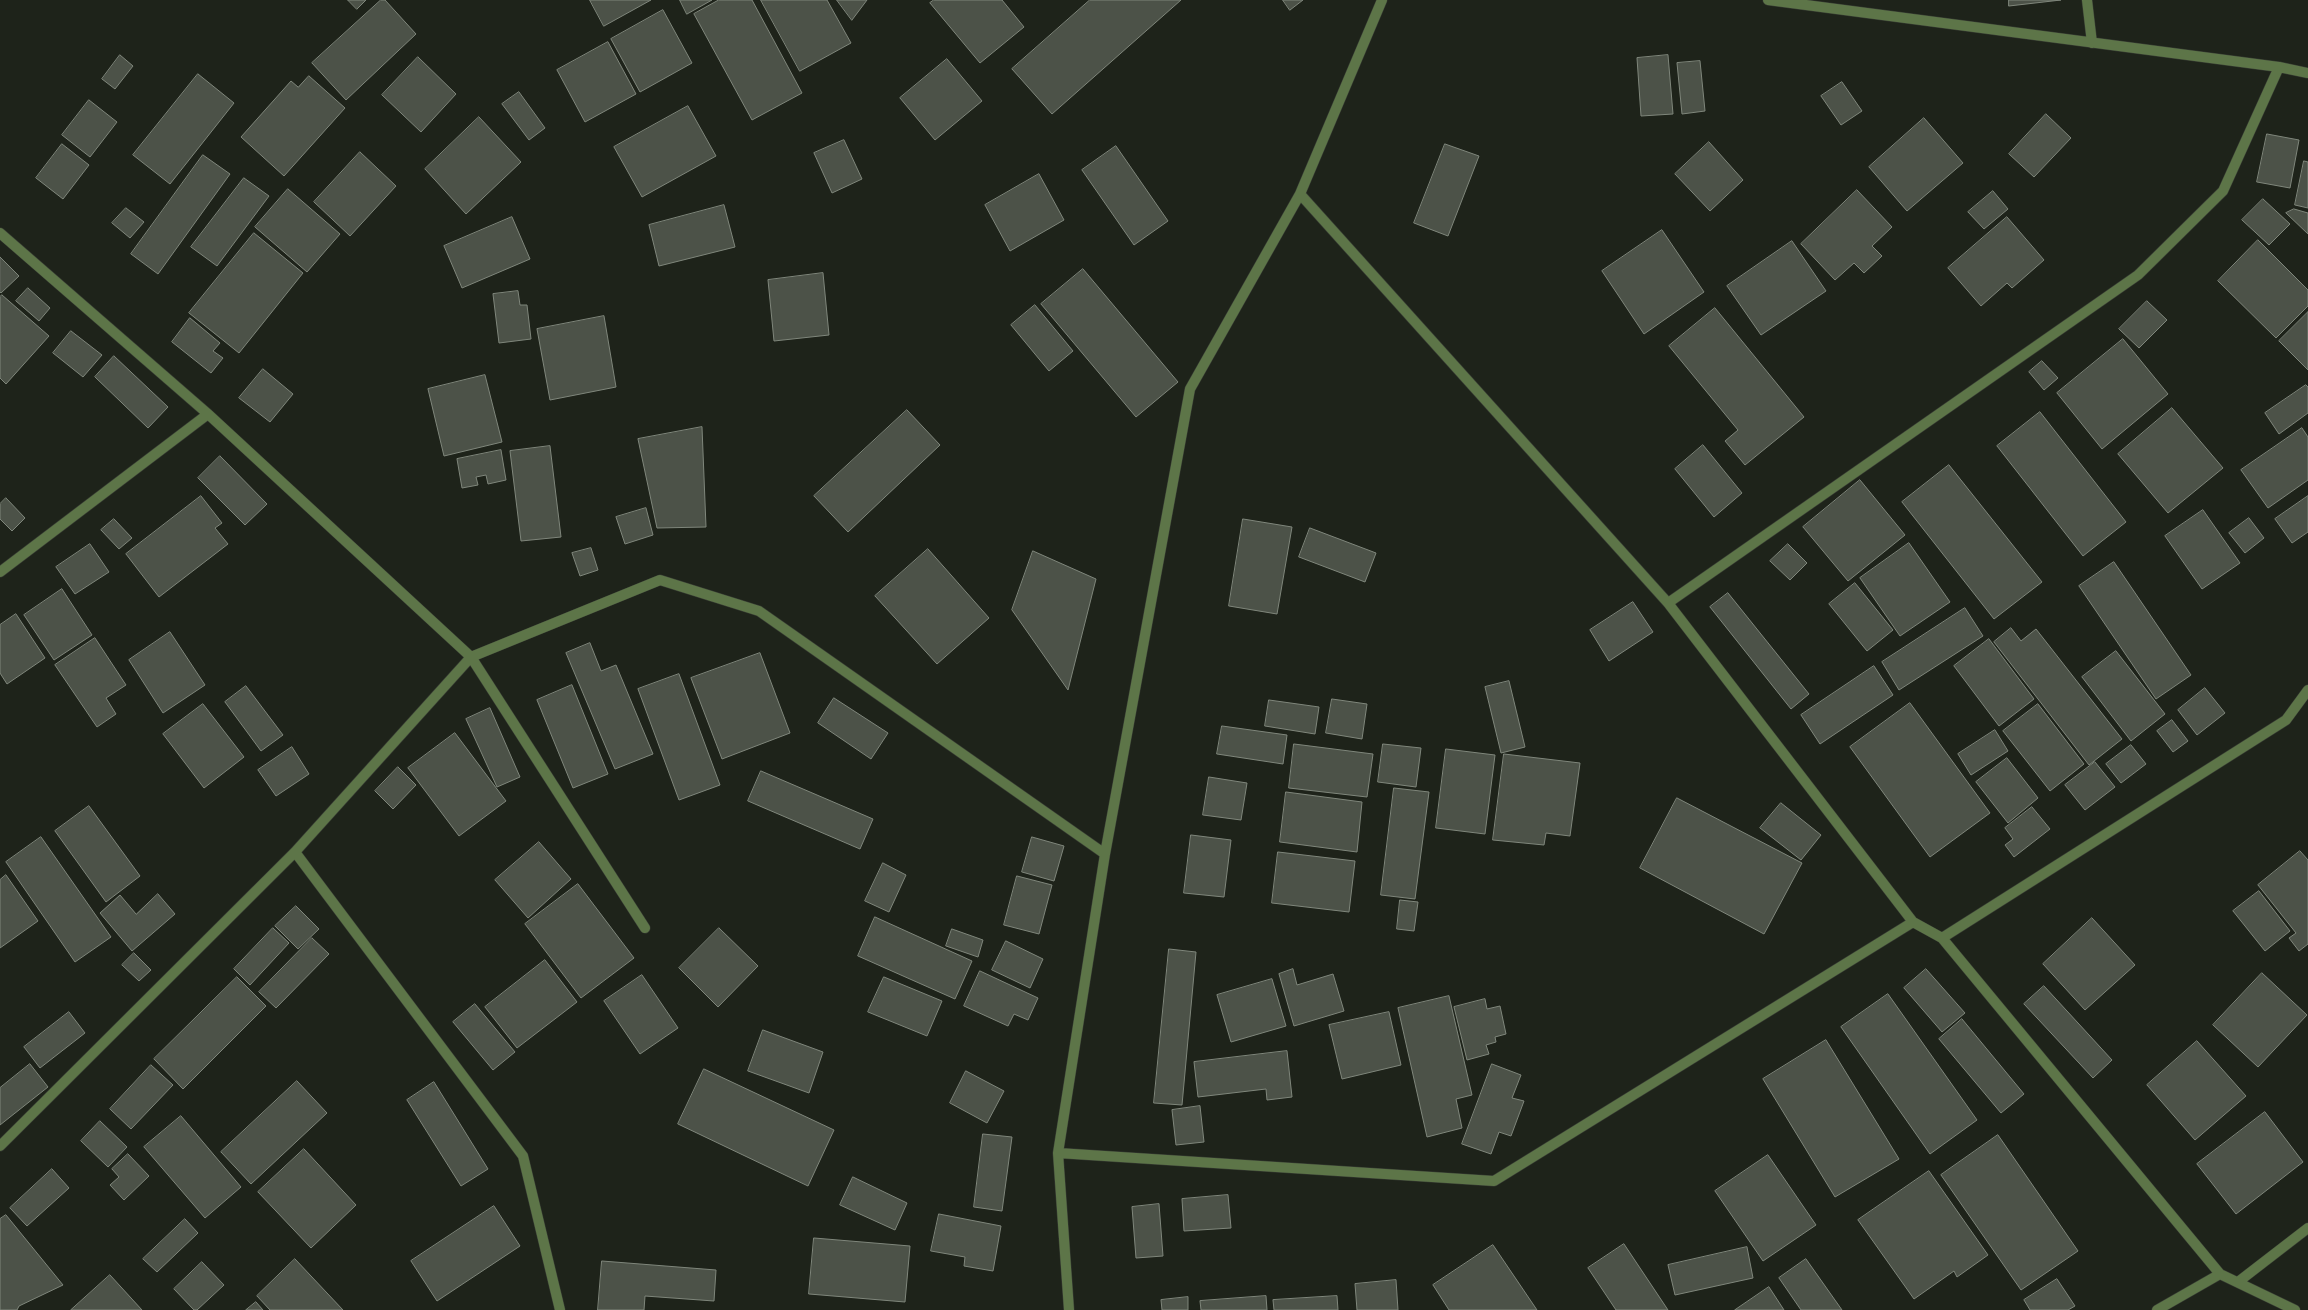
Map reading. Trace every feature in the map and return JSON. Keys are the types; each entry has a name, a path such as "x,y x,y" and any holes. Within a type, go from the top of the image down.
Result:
{"street":[{"path":"1069,1310 1058,1153 1105,854 1190,389 1300,194 1382,0"},
{"path":"1768,0 2279,67 2308,73"},
{"path":"2088,0 2092,43"},
{"path":"1668,603 2138,275 2223,191 2279,67"},
{"path":"1300,194 1668,603 1913,922 1942,938 2220,1274 2295,1310"},
{"path":"0,233 208,414 471,657 645,928"},
{"path":"0,572 208,414"},
{"path":"0,1146 295,852 471,657 660,580 759,611 1105,854"},
{"path":"1942,938 2286,720 2308,690"},
{"path":"295,852 523,1156 560,1310"},
{"path":"1058,1153 1494,1180 1913,922"},
{"path":"2238,1282 2308,1228"},
{"path":"2157,1310 2220,1274"}],"building":[{"path":"348,0 366,0 357,9"},
{"path":"381,0 385,0 416,34 346,100 312,63"},
{"path":"590,0 651,0 604,26"},
{"path":"680,0 712,0 687,14"},
{"path":"719,0 752,0 802,93 752,120 694,14"},
{"path":"761,0 827,0 851,43 800,71"},
{"path":"837,0 867,0 852,20"},
{"path":"934,0 1002,0 1024,27 980,63 930,3"},
{"path":"1090,0 1181,0 1052,114 1012,69"},
{"path":"1283,0 1303,0 1290,10"},
{"path":"2009,0 2061,0 2009,6"},
{"path":"663,10 692,63 640,92 611,39"},
{"path":"608,42 636,94 585,122 557,70"},
{"path":"120,55 133,66 115,89 102,79"},
{"path":"1668,55 1673,114 1641,116 1637,58"},
{"path":"418,57 456,94 421,132 382,95"},
{"path":"947,59 982,101 935,140 900,98"},
{"path":"1700,61 1705,111 1682,114 1677,63"},
{"path":"198,74 234,103 170,184 133,155"},
{"path":"309,76 345,108 284,176 241,137 291,81 298,87"},
{"path":"1842,82 1862,111 1841,125 1821,96"},
{"path":"519,92 545,128 529,140 502,104"},
{"path":"89,100 117,122 90,157 62,135"},
{"path":"688,106 716,156 642,197 614,147"},
{"path":"2046,114 2071,138 2034,177 2009,154"},
{"path":"479,117 521,162 466,214 425,169"},
{"path":"1924,118 1963,163 1907,211 1869,167"},
{"path":"2267,134 2299,140 2290,188 2257,182"},
{"path":"844,140 862,179 832,193 814,153"},
{"path":"1709,142 1743,180 1710,211 1675,174"},
{"path":"62,144 89,165 63,199 36,178"},
{"path":"1445,144 1479,156 1448,236 1414,223"},
{"path":"1116,146 1168,221 1134,245 1082,170"},
{"path":"360,152 396,186 350,236 314,202"},
{"path":"203,155 230,174 158,274 131,254"},
{"path":"2304,161 2308,162 2308,208 2295,205"},
{"path":"1039,174 1064,220 1010,251 985,205"},
{"path":"244,178 269,196 217,266 191,247"},
{"path":"288,189 340,234 307,272 255,227"},
{"path":"1857,190 1892,227 1872,246 1882,256 1864,273 1854,263 1835,280 1801,244"},
{"path":"1993,191 2008,209 1984,229 1968,212"},
{"path":"2263,199 2290,224 2269,245 2242,220"},
{"path":"724,205 735,247 659,266 649,225"},
{"path":"126,208 144,222 130,238 112,223"},
{"path":"2294,209 2308,213 2308,234 2286,213"},
{"path":"512,217 530,259 462,288 444,246"},
{"path":"2007,217 2044,260 2012,288 2007,283 1981,306 1948,268"},
{"path":"1662,230 1704,292 1644,334 1602,271"},
{"path":"254,233 303,273 239,353 189,313"},
{"path":"2258,240 2308,290 2308,306 2276,338 2218,281"},
{"path":"1792,241 1826,291 1761,335 1727,286"},
{"path":"0,257 19,276 1,293 0,292"},
{"path":"1083,269 1178,382 1136,417 1041,304"},
{"path":"823,273 829,335 774,341 768,280"},
{"path":"28,288 50,308 39,321 16,301"},
{"path":"518,291 520,305 527,305 531,339 499,343 493,294"},
{"path":"2,295 49,336 6,384 0,378 0,297"},
{"path":"2147,301 2167,320 2139,348 2119,329"},
{"path":"1035,305 1073,351 1049,371 1011,325"},
{"path":"1715,308 1804,417 1745,465 1725,441 1738,430 1669,346"},
{"path":"2308,312 2308,370 2279,341"},
{"path":"604,316 616,387 550,400 537,329"},
{"path":"190,318 220,343 213,351 223,358 211,373 172,342"},
{"path":"71,331 102,355 83,377 53,353"},
{"path":"2123,339 2168,394 2102,449 2057,393"},
{"path":"114,356 168,407 148,428 95,377"},
{"path":"2042,361 2058,378 2044,390 2029,372"},
{"path":"263,369 293,394 270,422 239,398"},
{"path":"485,375 502,442 444,456 428,389"},
{"path":"2306,385 2308,387 2308,413 2279,434 2265,413"},
{"path":"2172,408 2223,468 2168,513 2118,454"},
{"path":"907,410 940,445 848,532 814,496"},
{"path":"2040,412 2126,522 2083,556 1997,446"},
{"path":"702,427 706,527 657,528 638,439"},
{"path":"2302,428 2308,437 2308,480 2268,508 2241,470"},
{"path":"1703,445 1742,493 1714,517 1675,469"},
{"path":"550,446 561,537 521,541 510,451"},
{"path":"501,450 506,480 488,484 486,475 476,477 478,485 462,488 457,459"},
{"path":"220,456 267,504 245,525 198,478"},
{"path":"1949,465 2042,582 1994,619 1902,502"},
{"path":"1860,480 1905,535 1848,581 1803,527"},
{"path":"201,496 222,523 215,528 228,544 159,597 126,554"},
{"path":"2308,496 2308,532 2292,543 2275,519"},
{"path":"6,498 25,518 12,531 0,519 0,504"},
{"path":"646,508 653,535 625,544 616,517"},
{"path":"2203,510 2240,563 2202,589 2165,536"},
{"path":"2249,518 2264,538 2245,553 2229,533"},
{"path":"114,519 132,538 119,549 101,530"},
{"path":"1243,519 1292,527 1277,614 1229,606"},
{"path":"1310,528 1376,553 1365,582 1299,557"},
{"path":"1909,543 1950,602 1900,636 1860,578"},
{"path":"90,544 109,572 75,594 56,567"},
{"path":"1788,544 1807,563 1790,580 1770,561"},
{"path":"591,548 598,570 580,576 572,553"},
{"path":"928,549 989,618 937,664 875,596"},
{"path":"1033,551 1096,579 1068,690 1012,610"},
{"path":"2114,562 2191,675 2156,699 2079,586"},
{"path":"1855,583 1893,630 1867,651 1829,604"},
{"path":"62,589 92,635 54,660 24,615"},
{"path":"1728,593 1809,694 1791,709 1710,607"},
{"path":"1633,602 1653,632 1609,661 1590,630"},
{"path":"1965,608 1983,636 1899,690 1882,662"},
{"path":"16,614 45,658 7,684 0,673 0,625"},
{"path":"2011,628 2021,641 2036,629 2122,739 2089,765 1994,642"},
{"path":"170,632 205,685 163,713 129,660"},
{"path":"95,638 126,685 106,698 116,714 97,727 55,665"},
{"path":"1989,639 2034,699 1999,726 1954,666"},
{"path":"590,643 601,671 616,665 653,754 615,769 566,653"},
{"path":"2116,651 2165,714 2131,741 2082,677"},
{"path":"760,653 790,733 722,759 691,678"},
{"path":"1874,666 1893,695 1820,744 1801,715"},
{"path":"679,674 720,785 679,800 638,689"},
{"path":"1509,681 1525,747 1501,753 1485,687"},
{"path":"572,685 608,774 573,788 537,700"},
{"path":"246,686 283,735 261,751 225,702"},
{"path":"2205,688 2225,713 2197,735 2178,710"},
{"path":"834,698 888,733 871,759 818,723"},
{"path":"1332,699 1367,704 1362,739 1326,733"},
{"path":"1269,700 1319,707 1315,734 1265,726"},
{"path":"1910,703 1990,813 1930,857 1850,747"},
{"path":"203,704 244,757 204,788 163,734"},
{"path":"2038,704 2084,764 2050,791 2003,731"},
{"path":"490,708 520,777 497,787 466,719"},
{"path":"2172,720 2188,741 2173,752 2157,731"},
{"path":"1222,726 1287,735 1283,764 1217,754"},
{"path":"1995,730 2008,751 1971,775 1958,754"},
{"path":"455,733 506,801 459,836 408,768"},
{"path":"1294,744 1373,754 1367,797 1289,788"},
{"path":"1383,744 1421,748 1416,787 1378,782"},
{"path":"2131,745 2146,764 2121,783 2106,764"},
{"path":"292,747 309,774 276,796 258,770"},
{"path":"1446,749 1495,755 1485,834 1436,828"},
{"path":"1504,754 1580,763 1570,836 1546,833 1544,845 1493,840"},
{"path":"2007,758 2038,798 2008,823 1976,782"},
{"path":"2095,762 2115,787 2085,810 2065,785"},
{"path":"398,767 416,785 393,809 375,791"},
{"path":"761,771 873,819 860,849 748,801"},
{"path":"1209,777 1247,783 1241,820 1203,815"},
{"path":"1394,788 1429,792 1415,899 1381,895"},
{"path":"1286,792 1362,802 1357,852 1280,842"},
{"path":"1677,798 1802,863 1764,934 1640,868"},
{"path":"1781,803 1821,835 1801,860 1760,828"},
{"path":"89,806 140,876 106,902 55,831"},
{"path":"2032,807 2050,829 2014,857 2005,845 2013,839 2005,828"},
{"path":"1191,835 1231,840 1224,897 1184,893"},
{"path":"41,837 111,937 75,962 6,862"},
{"path":"1032,837 1064,846 1054,881 1022,872"},
{"path":"539,842 571,879 528,918 495,880"},
{"path":"2300,851 2308,860 2308,944 2299,951 2289,938 2296,933 2258,885"},
{"path":"1278,852 1355,861 1349,912 1272,903"},
{"path":"883,863 906,875 889,912 865,901"},
{"path":"6,875 38,921 0,948 0,880"},
{"path":"1017,876 1052,885 1039,934 1004,925"},
{"path":"578,884 634,958 581,998 525,924"},
{"path":"2259,891 2290,931 2265,951 2233,911"},
{"path":"158,894 175,914 132,951 100,913 120,895 136,914"},
{"path":"1400,900 1418,902 1414,931 1397,929"},
{"path":"296,906 319,929 298,949 275,926"},
{"path":"875,917 972,961 955,999 858,956"},
{"path":"2092,918 2135,965 2085,1010 2043,964"},
{"path":"273,928 289,943 250,985 234,969"},
{"path":"719,928 758,966 718,1007 679,968"},
{"path":"952,929 983,940 978,957 946,946"},
{"path":"312,938 329,954 276,1008 259,992"},
{"path":"1006,941 1043,959 1030,988 992,970"},
{"path":"1169,949 1196,952 1182,1105 1154,1103"},
{"path":"134,953 151,970 139,981 122,965"},
{"path":"545,960 577,1002 517,1048 485,1007"},
{"path":"1293,969 1297,985 1333,974 1344,1011 1294,1026 1279,974"},
{"path":"1926,969 1965,1013 1942,1032 1904,988"},
{"path":"980,971 1038,998 1028,1020 1014,1014 1008,1026 964,1006"},
{"path":"2262,973 2307,1015 2258,1067 2213,1025"},
{"path":"642,975 678,1028 640,1054 604,1001"},
{"path":"237,977 266,1006 183,1089 154,1059"},
{"path":"884,977 942,1001 927,1036 868,1012"},
{"path":"1272,979 1286,1026 1231,1042 1217,995"},
{"path":"2044,986 2112,1060 2093,1078 2024,1004"},
{"path":"1888,994 1977,1120 1930,1154 1841,1027"},
{"path":"1449,996 1472,1095 1456,1099 1462,1128 1427,1137 1398,1008"},
{"path":"1485,999 1487,1009 1500,1006 1506,1034 1495,1037 1496,1042 1486,1045 1489,1054 1467,1060 1454,1007"},
{"path":"475,1004 515,1052 493,1070 453,1022"},
{"path":"69,1012 85,1033 40,1068 24,1047"},
{"path":"1389,1012 1401,1065 1342,1079 1329,1025"},
{"path":"1962,1019 2024,1094 2001,1113 1939,1039"},
{"path":"763,1030 823,1052 809,1093 748,1071"},
{"path":"1826,1040 1899,1159 1835,1197 1763,1079"},
{"path":"2197,1041 2246,1096 2195,1140 2147,1085"},
{"path":"1287,1051 1292,1097 1267,1100 1266,1089 1198,1097 1194,1062"},
{"path":"30,1064 48,1087 0,1125 0,1088"},
{"path":"1492,1064 1521,1075 1512,1098 1524,1101 1511,1136 1499,1132 1491,1154 1462,1144"},
{"path":"151,1065 173,1085 131,1129 110,1109"},
{"path":"704,1069 834,1130 808,1186 678,1124"},
{"path":"966,1071 1004,1091 987,1123 950,1103"},
{"path":"297,1081 327,1113 251,1184 221,1152"},
{"path":"434,1082 488,1169 461,1186 407,1100"},
{"path":"1200,1106 1204,1142 1176,1145 1172,1110"},
{"path":"2265,1112 2303,1162 2236,1214 2197,1164"},
{"path":"181,1116 241,1187 205,1218 144,1147"},
{"path":"100,1121 127,1147 108,1167 81,1141"},
{"path":"983,1134 1012,1137 1002,1211 974,1207"},
{"path":"1998,1135 2078,1251 2021,1290 1941,1175"},
{"path":"304,1149 356,1205 311,1248 258,1192"},
{"path":"128,1154 149,1176 124,1200 110,1185 119,1177 112,1169"},
{"path":"1768,1155 1816,1225 1763,1261 1715,1191"},
{"path":"52,1169 69,1188 27,1226 10,1208"},
{"path":"1929,1171 1988,1255 1957,1277 1954,1271 1914,1299 1858,1220"},
{"path":"853,1177 907,1203 895,1230 840,1205"},
{"path":"1228,1195 1231,1228 1184,1231 1182,1199"},
{"path":"1159,1204 1163,1256 1136,1258 1132,1207"},
{"path":"494,1206 520,1246 437,1301 411,1261"},
{"path":"939,1214 1001,1226 993,1271 964,1266 965,1257 931,1251"},
{"path":"6,1215 63,1285 19,1306 17,1310 0,1310 0,1219"},
{"path":"185,1219 198,1233 157,1272 143,1259"},
{"path":"814,1238 910,1246 905,1302 809,1294"},
{"path":"1624,1244 1668,1310 1616,1310 1588,1268"},
{"path":"1493,1245 1537,1310 1449,1310 1433,1285"},
{"path":"1747,1247 1753,1278 1675,1295 1668,1265"},
{"path":"295,1259 343,1310 270,1310 257,1296"},
{"path":"1806,1259 1842,1310 1801,1310 1779,1278"},
{"path":"602,1261 716,1270 714,1301 645,1296 644,1310 598,1310"},
{"path":"202,1262 224,1285 197,1310 194,1310 174,1289"},
{"path":"110,1275 142,1310 71,1310"},
{"path":"2057,1279 2075,1306 2068,1310 2030,1310 2024,1300"},
{"path":"1396,1280 1398,1310 1357,1310 1355,1284"},
{"path":"1769,1287 1784,1310 1735,1310"},
{"path":"1266,1296 1267,1310 1201,1310 1200,1301"},
{"path":"1337,1296 1338,1310 1274,1310 1273,1300"},
{"path":"1188,1297 1188,1310 1162,1310 1161,1300"},
{"path":"256,1302 263,1310 246,1310"}]}
